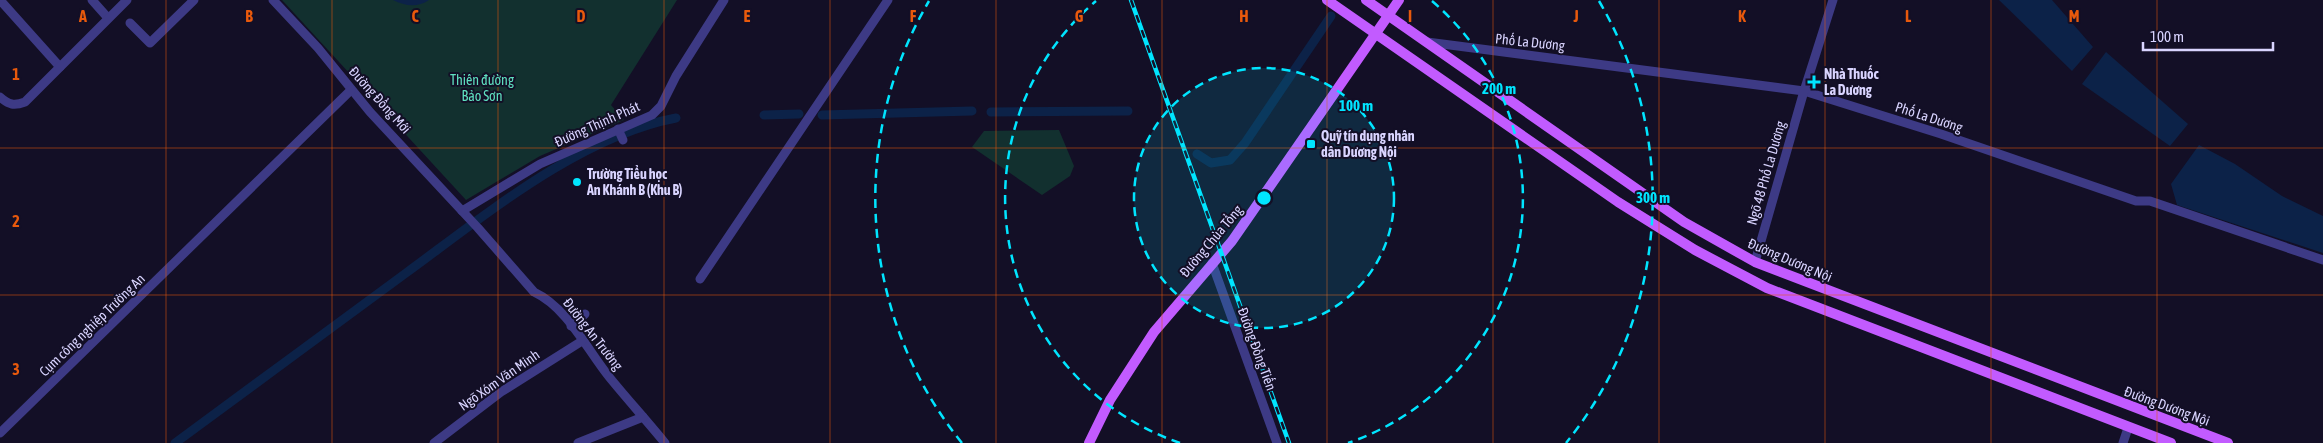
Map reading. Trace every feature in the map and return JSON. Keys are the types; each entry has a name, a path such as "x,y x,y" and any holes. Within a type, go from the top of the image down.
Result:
{"main road":[{"path":"1327,0 1618,202 1695,250 1750,280 2128,428 2171,443"},
{"name":"Đường Dương Nội","path":"1366,0 1684,222 1755,262 2228,443"},
{"name":"Đường Chùa Tổng","path":"1089,443 1132,363 1180,300 1232,241 1399,0"},
{"path":"1750,280 1755,262"}],"street":[{"path":"0,0 60,67"},
{"path":"92,0 108,18"},
{"path":"0,96 8,104 17,105 25,102 127,0"},
{"path":"130,23 150,43 194,0"},
{"name":"Đường Đồng Mới","path":"273,0 318,48 351,90 476,225"},
{"name":"Đường Thịnh Phát","path":"465,214 540,164 621,135 652,114 661,106 676,76 724,0"},
{"path":"700,279 888,0"},
{"name":"Ngõ 48 Phố La Dương","path":"1755,262 1804,91 1833,0"},
{"name":"Phố La Dương","path":"1424,42 1804,91 1941,134 2136,201 2150,201 2323,260"},
{"name":"Cụm công nghiệp Trường An","path":"0,433 351,90"},
{"name":"Đường An Trường","path":"476,225 534,292 547,298 665,443"},
{"name":"Đường Đồng Tiến","path":"1212,263 1277,443"},
{"path":"571,326 585,314"},
{"name":"Ngõ Xóm Văn Minh","path":"434,443 501,392 582,341"},
{"path":"578,443 642,417"},
{"path":"2123,443 2128,428"}],"green space":[{"name":"Thiên đường Bảo Sơn","path":"282,0 677,0 611,105 624,120 540,156 466,200"},
{"path":"1059,130 1074,166 1070,176 1042,195 972,147 984,131"}],"water":[{"path":"393,0 429,0 424,3 411,5"},
{"path":"1999,0 2052,0 2093,47 2072,71"},
{"path":"2106,52 2188,124 2170,146 2082,84"},
{"path":"2199,145 2235,164 2282,196 2323,216 2323,253 2177,205 2171,184"}],"waterway":[{"path":"1197,154 1211,163 1230,160 1245,143 1331,16"},
{"path":"822,115 972,111"},
{"path":"991,112 1128,111"},
{"path":"764,115 799,114"},
{"path":"175,443 468,227 534,181 604,142 640,127 676,118"}],"railway":[{"path":"1131,0 1289,443"}],"place":[{"name":"Nhà Thuốc La Dương","path":"1814,82"},
{"name":"Quỹ tín dụng nhân dân Dương Nội","path":"1311,144"},
{"name":"Trường Tiểu học An Khánh B (Khu B)","path":"577,182"}]}
